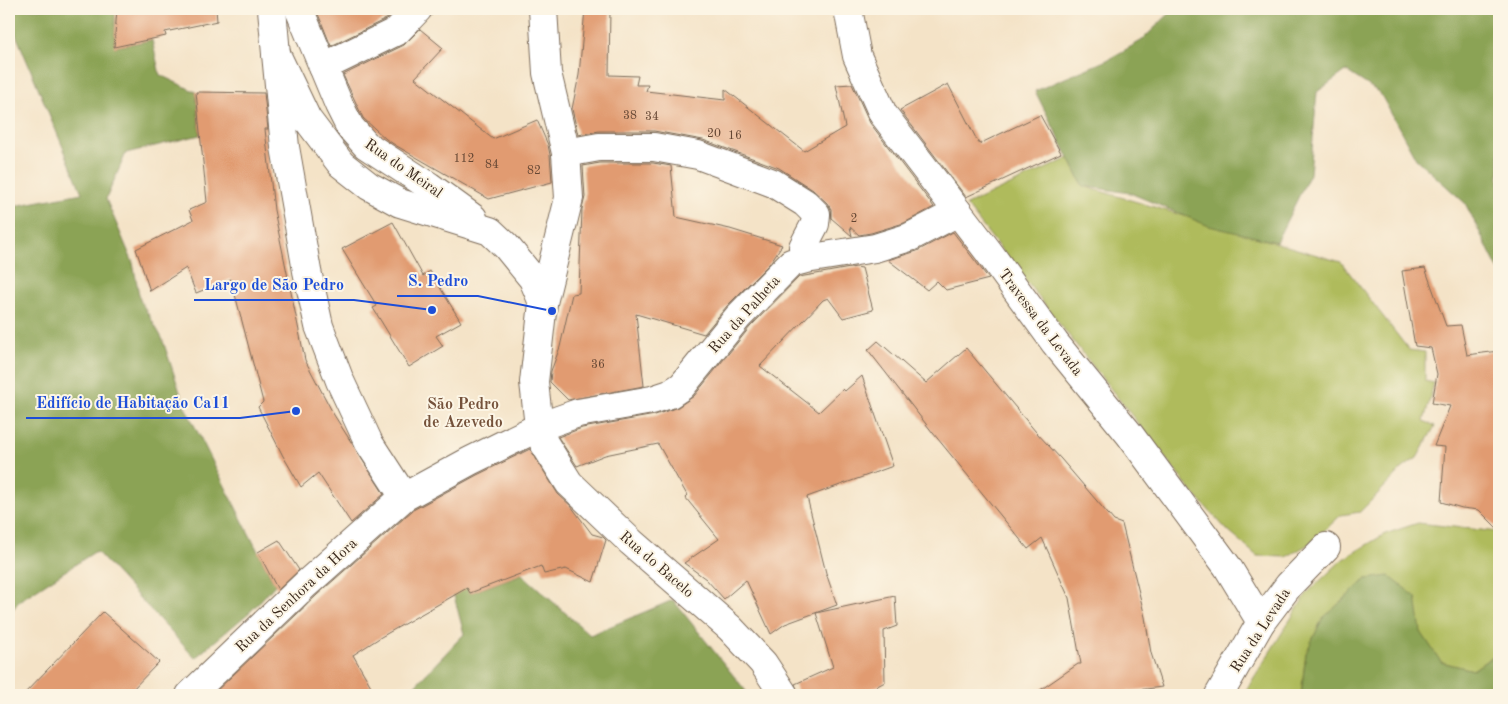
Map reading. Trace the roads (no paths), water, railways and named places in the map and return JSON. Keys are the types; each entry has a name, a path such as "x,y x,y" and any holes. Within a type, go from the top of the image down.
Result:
{"street":[{"path":"272,9 284,147 319,326 340,381 369,442 404,497"},
{"name":"Rua do Meiral","path":"299,9 350,127 366,145 429,186 490,231 506,246 533,280 543,303"},
{"path":"323,67 397,31 418,9"},
{"name":"Rua do Bacelo","path":"543,9 547,74 566,153 569,198 543,303 534,382 539,427 544,442 569,483 631,542 730,628 762,663 784,695"},
{"name":"Travessa da Levada","path":"848,9 857,56 883,114 988,251 1055,343 1130,435 1227,566 1261,622"},
{"path":"276,54 307,119 341,164 369,186 400,204 490,231"},
{"path":"566,153 599,147 654,147 698,155 772,183 805,203 816,214 815,224 803,248 806,258"},
{"name":"Rua da Palheta","path":"404,497 470,461 539,427 578,413 652,400 670,394 682,386 738,317 791,263 806,258 875,248 910,237 958,212"},
{"name":"Rua da Senhora da Hora","path":"190,695 306,584 404,497"},
{"name":"Rua da Levada","path":"1219,695 1261,622 1289,585 1326,547"}],"place":[{"name":"Largo de São Pedro","path":"432,310"},
{"name":"S. Pedro","path":"552,311"},
{"name":"Edifício de Habitação Ca11","path":"296,411"}],"district":[{"name":"São Pedro de Azevedo","path":"463,412"}]}
